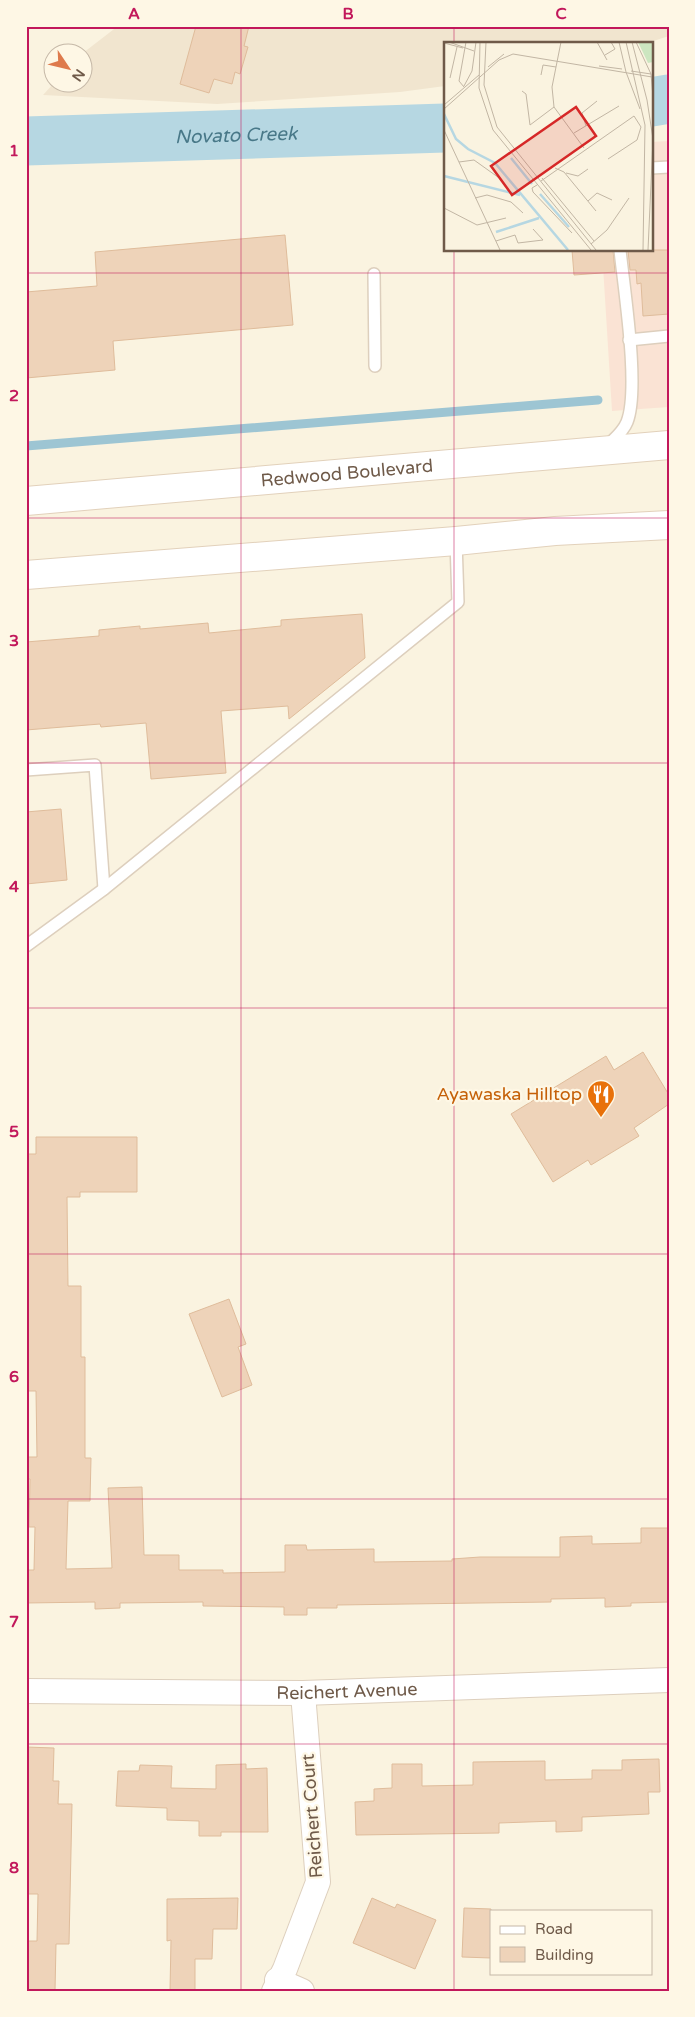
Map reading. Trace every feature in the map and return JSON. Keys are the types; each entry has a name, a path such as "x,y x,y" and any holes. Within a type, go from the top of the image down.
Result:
{"main road":[{"name":"Redwood Boulevard","path":"26,501 669,445"},
{"path":"26,575 456,541 555,531 669,525"}],"street":[{"name":"Reichert Avenue","path":"26,1691 303,1693 669,1680"},
{"name":"Reichert Court","path":"275,1986 284,1969 318,1882 303,1693"},
{"path":"275,1986 302,1991"}],"lane":[{"path":"652,168 669,167"},
{"path":"603,450 621,432 627,421 632,395 629,340 620,251"},
{"path":"374,274 375,366"},
{"path":"629,340 669,336"},
{"path":"26,946 104,889 458,602 456,541"},
{"path":"26,770 95,765 104,889"}],"shaded area":[{"path":"118,26 669,26 669,36 650,42 444,42 444,86 400,92 217,104 43,95 46,92 92,92 92,46"},
{"path":"669,141 669,407 612,411 602,251 652,251 652,142"}],"building":[{"path":"196,26 249,26 244,46 248,47 240,74 235,72 232,84 214,79 209,93 180,84"},
{"path":"285,235 293,325 113,341 115,370 26,378 26,292 97,286 95,252"},
{"path":"669,250 669,314 643,316 641,283 637,284 636,270 630,270 628,251"},
{"path":"572,251 613,251 615,272 574,275"},
{"path":"362,614 365,658 289,719 288,706 221,711 226,773 151,779 146,723 101,727 100,724 26,730 26,642 99,636 99,630 140,626 140,629 208,623 209,633 281,626 281,620"},
{"path":"61,809 67,880 26,884 26,812"},
{"path":"643,1052 669,1095 669,1104 634,1128 639,1136 591,1165 588,1160 553,1182 511,1114 606,1056 614,1070"},
{"path":"36,1137 137,1137 137,1192 80,1192 80,1197 67,1197 68,1286 81,1286 81,1357 85,1357 85,1458 91,1458 90,1501 68,1501 66,1569 112,1568 108,1488 142,1487 144,1555 179,1555 179,1570 223,1570 223,1573 285,1572 285,1545 306,1545 307,1550 374,1549 374,1562 452,1561 452,1559 480,1557 560,1557 560,1537 592,1536 592,1544 641,1543 641,1528 669,1528 669,1602 631,1603 631,1606 605,1607 605,1598 551,1599 551,1602 337,1605 337,1608 307,1608 307,1615 284,1615 284,1607 203,1606 203,1602 120,1603 120,1608 95,1609 95,1602 26,1603 26,1570 34,1570 35,1527 29,1527 30,1479 26,1479 26,1457 37,1457 36,1391 26,1391 28,1272 26,1272 26,1154 36,1154"},
{"path":"229,1299 246,1344 238,1347 252,1385 222,1397 189,1314"},
{"path":"26,1747 54,1748 53,1781 59,1781 58,1804 72,1804 69,1944 56,1944 55,1991 26,1991 26,1941 37,1941 38,1894 26,1894"},
{"path":"659,1759 660,1792 648,1792 649,1814 582,1817 582,1831 556,1832 556,1821 499,1823 499,1833 356,1835 355,1802 374,1801 374,1789 392,1788 392,1764 422,1764 422,1786 473,1785 473,1762 545,1761 545,1780 592,1779 592,1770 622,1770 622,1760"},
{"path":"246,1764 246,1769 267,1768 268,1832 221,1832 221,1836 199,1836 199,1821 167,1820 167,1808 116,1806 118,1771 139,1771 140,1765 172,1766 171,1788 216,1789 216,1765"},
{"path":"238,1898 237,1929 213,1929 212,1959 195,1959 195,1991 170,1991 171,1940 167,1941 167,1899"},
{"path":"372,1898 395,1908 397,1904 436,1920 415,1969 353,1943"},
{"path":"464,1908 491,1909 490,1958 462,1957"}],"waterway":[{"name":"Novato Creek","path":"652,102 669,99"},
{"name":"Novato Creek","path":"26,141 444,128"},
{"path":"26,446 598,400"}],"place":[{"name":"Ayawaska Hilltop","path":"601,1118"}]}
